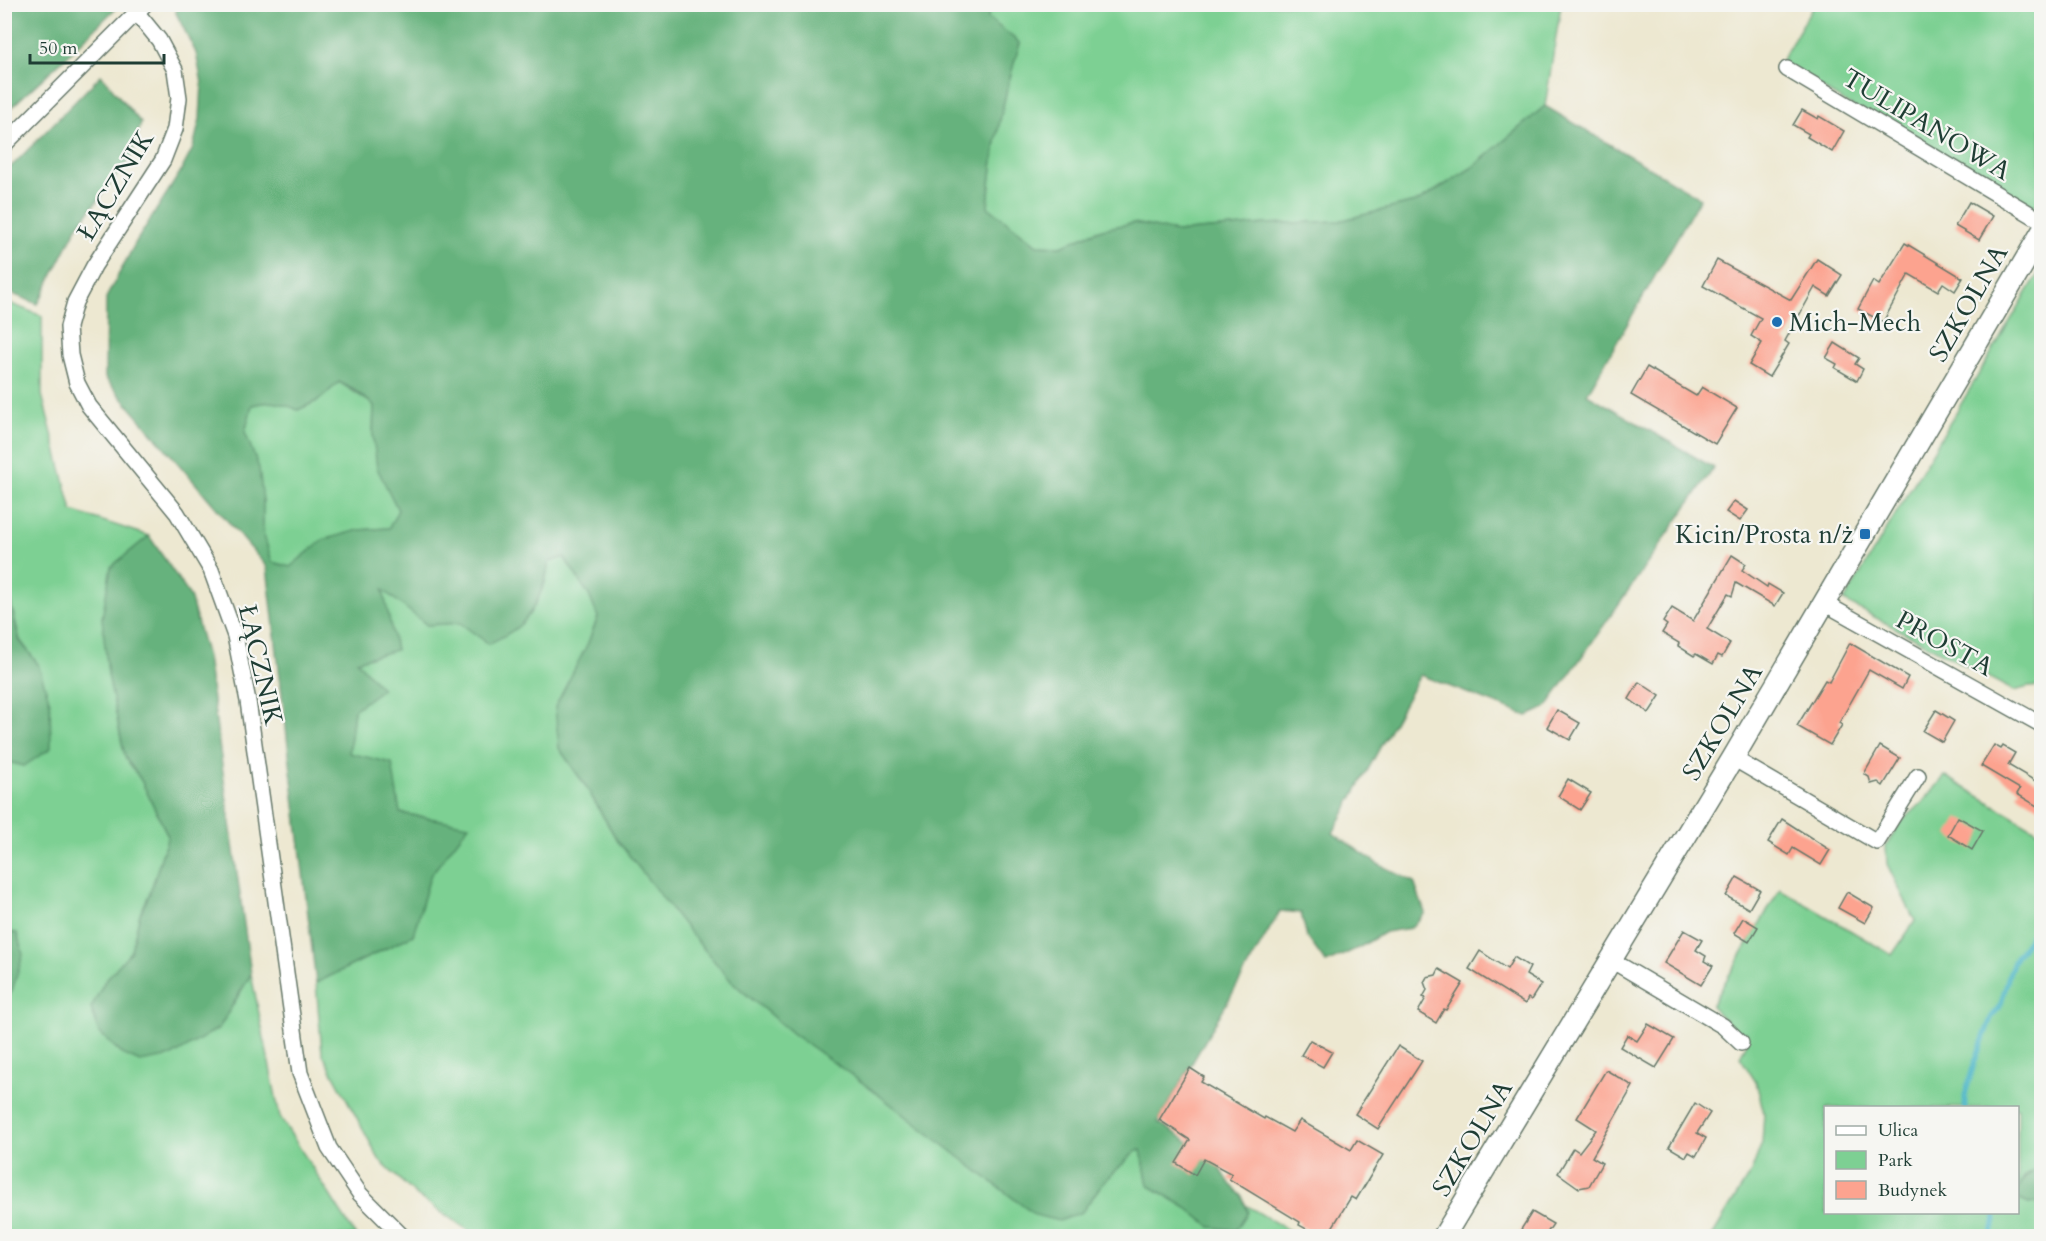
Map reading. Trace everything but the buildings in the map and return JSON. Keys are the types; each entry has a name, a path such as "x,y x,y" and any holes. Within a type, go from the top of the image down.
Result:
{"street":[{"path":"4,145 141,9"},
{"name":"ŁĄCZNIK","path":"141,9 175,70 179,98 175,129 163,160 94,266 75,302 68,327 70,355 77,383 89,406 177,513 211,570 235,636 248,701 300,1073 329,1149 360,1194 402,1236"},
{"name":"TULIPANOWA","path":"1787,69 2042,221"},
{"name":"SZKOLNA","path":"1444,1236 1733,758 2042,232"},
{"name":"PROSTA","path":"1824,603 2042,725"},
{"path":"1733,758 1877,842 1918,776"},
{"path":"1611,960 1723,1026 1741,1043"}],"green space":[{"path":"5,4 119,4 119,5 5,113"},
{"path":"989,4 1561,5 1545,106 1473,167 1419,201 1339,221 1266,224 1177,232 1134,223 1102,229 1061,246 1037,245 988,207 999,124 1020,43 988,18"},
{"path":"177,5 989,5 988,18 1020,43 999,124 988,207 1037,245 1061,246 1102,229 1134,223 1177,232 1266,224 1339,221 1419,201 1473,167 1545,106 1700,198 1587,394 1714,468 1546,708 1527,716 1420,675 1333,833 1378,864 1414,882 1425,913 1411,928 1385,932 1326,963 1307,937 1301,913 1280,911 1158,1122 1214,1158 1230,1184 1242,1196 1248,1212 1236,1230 1211,1227 1187,1208 1148,1185 1141,1150 1136,1151 1102,1184 1082,1212 1059,1221 1035,1215 863,1083 793,1034 732,982 617,840 585,785 559,748 555,707 588,643 598,617 589,595 564,557 549,562 540,594 522,623 489,644 460,623 427,625 383,590 396,650 357,661 382,689 354,710 349,753 392,763 400,813 469,825 430,876 413,935 316,983 267,567 105,378 106,298 136,242 181,171 193,148 200,119 202,83 196,53 176,13","holes":["339,382 374,405 373,436 377,468 398,510 389,528 359,530 323,540 290,567 272,562 263,533 263,501 259,468 245,432 252,405 275,403 298,410 319,400"]},
{"path":"1814,5 2041,5 2041,196 2036,206 2024,210 1780,63"},
{"path":"101,75 141,123 132,156 77,227 38,304 5,291 5,171"},
{"path":"2041,269 2041,686 2014,691 1844,601"},
{"path":"4,301 42,316 42,395 72,511 149,536 111,567 117,719 125,757 141,780 168,836 150,893 140,914 131,952 105,981 91,1008 99,1032 122,1054 219,1028 251,974 280,1117 356,1236 5,1236 5,1001 12,991 17,933 5,932 5,761 24,766 38,664 20,640 5,579 8,548 4,541"},
{"path":"339,382 374,405 373,436 389,490 398,510 389,528 359,530 323,540 290,567 272,562 263,533 263,501 245,432 252,405 275,403 298,410 319,400"},
{"path":"149,536 190,596 207,657 251,974 219,1028 172,1056 140,1062 122,1054 99,1032 91,1008 105,981 131,951 140,914 150,893 168,836 141,780 125,757 108,675 102,618 111,567"},
{"path":"4,541 8,548 5,579 19,640 38,664 50,702 51,748 24,766 5,761"},
{"path":"564,557 589,595 598,617 588,643 559,748 585,785 617,840 732,982 793,1034 944,1144 1081,1212 1102,1184 1136,1151 1142,1150 1148,1185 1187,1208 1211,1227 1248,1212 1246,1205 1298,1236 477,1236 417,1196 380,1161 322,1053 316,983 413,935 430,876 468,825 400,813 349,753 356,661 383,589 427,625 460,623 534,606 545,583 549,562"},
{"path":"1945,776 2041,833 2041,1166 2024,1177 2019,1190 2019,1106 1824,1106 1824,1214 2019,1214 2019,1199 2029,1204 2041,1202 2041,1236 1712,1236 1751,1172 1762,1143 1764,1113 1756,1082 1740,1057 1747,1042 1711,1006 1780,889 1892,955 1915,921 1887,864 1886,846 1899,824 1923,802"},
{"path":"5,932 17,933 23,955 12,991 5,1001"},
{"path":"2041,1166 2041,1202 2029,1204 2019,1199 2019,1188 2028,1176"}],"waterway":[{"path":"1965,1106 1965,1095 1974,1064 1991,1018 2001,1004 2010,971 2016,957 2042,920"},
{"path":"1990,1236 1996,1220 1995,1214"}],"place":[{"name":"Mich-Mech","path":"1777,322"},
{"name":"Kicin/Prosta n/ż","path":"1865,534"}]}
